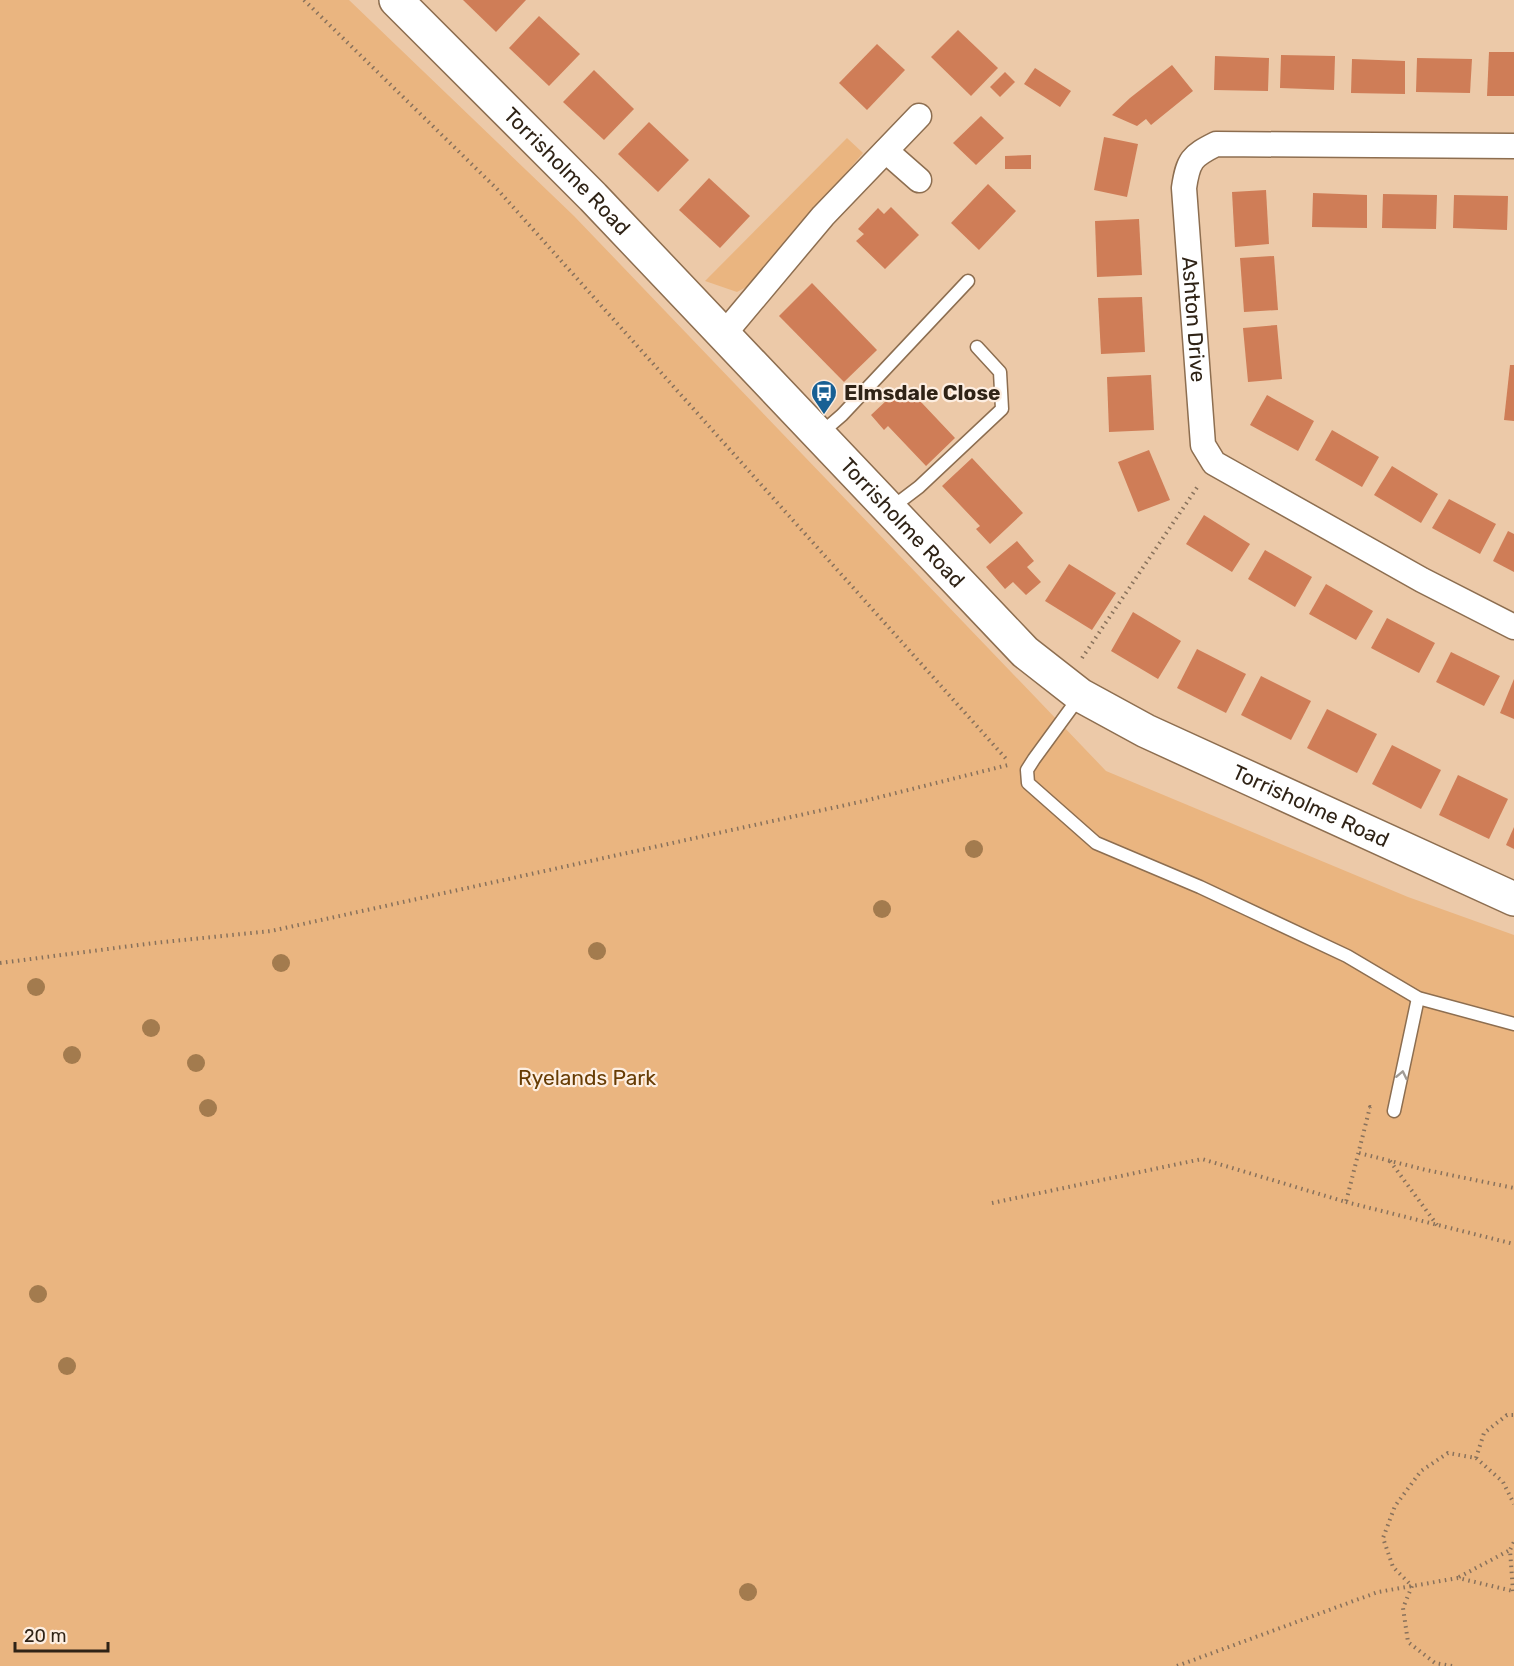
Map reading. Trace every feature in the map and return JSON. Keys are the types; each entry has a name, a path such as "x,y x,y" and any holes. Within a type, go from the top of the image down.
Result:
{"main road":[{"name":"Torrisholme Road","path":"396,0 593,197 1025,652 1073,689 1146,730 1514,899"}],"street":[{"path":"724,334 823,216 919,116"},
{"name":"Ashton Drive","path":"1214,463 1203,446 1184,188 1186,171 1196,154 1216,144 1514,146"},
{"path":"886,151 919,180"},
{"path":"1214,463 1422,580 1514,627"}],"lane":[{"path":"819,435 842,415 968,281"},
{"path":"890,510 919,487 1002,409 1000,372 976,347"},
{"path":"1073,689 1027,770 1028,783 1096,843 1200,887 1347,957 1418,998 1514,1024"},
{"path":"1394,1111 1418,998"}],"path":[{"path":"0,963 271,931 864,801 1011,765 497,189 304,0"},
{"path":"1073,689 1214,463"},
{"path":"1346,1202 1370,1107 1394,1111"},
{"path":"1359,1153 1514,1188"},
{"path":"992,1203 1202,1159 1346,1202 1514,1244"},
{"path":"1390,1160 1438,1225"},
{"path":"1476,1458 1484,1433 1507,1415 1514,1415"},
{"path":"1412,1586 1393,1567 1383,1538 1395,1506 1421,1471 1448,1453 1476,1458 1503,1482 1514,1504"},
{"path":"1458,1578 1514,1592 1510,1550 1514,1542"},
{"path":"1177,1666 1378,1592 1458,1578 1510,1550"},
{"path":"1412,1586 1403,1608 1408,1642 1435,1663 1452,1666"}],"green space":[{"name":"Ryelands Park","path":"0,0 349,0 574,216 1106,771 1408,897 1514,935 1514,1666 0,1666"},
{"path":"847,138 863,153 752,284 737,292 705,281"}],"building":[{"path":"463,0 526,0 496,32"},
{"path":"539,16 580,54 549,86 509,48"},
{"path":"958,30 998,68 971,96 931,57"},
{"path":"877,44 905,70 867,110 839,83"},
{"path":"1489,52 1514,52 1514,96 1487,96"},
{"path":"1281,55 1335,56 1334,90 1280,88"},
{"path":"1215,56 1269,58 1268,91 1214,90"},
{"path":"1417,58 1472,59 1470,93 1416,92"},
{"path":"1352,59 1405,61 1405,94 1351,93"},
{"path":"1172,65 1193,91 1151,125 1146,119 1137,126 1112,115 1130,98"},
{"path":"1035,68 1071,91 1060,107 1024,84"},
{"path":"594,70 634,109 604,140 563,102"},
{"path":"1005,72 1015,82 1000,97 990,87"},
{"path":"981,116 1004,138 976,165 953,143"},
{"path":"649,122 689,160 658,192 618,154"},
{"path":"1104,137 1138,144 1127,197 1094,190"},
{"path":"1031,155 1031,169 1005,169 1005,156"},
{"path":"709,178 750,216 720,248 679,210"},
{"path":"988,184 1016,211 979,250 951,223"},
{"path":"1266,190 1269,244 1235,247 1232,192"},
{"path":"1313,193 1367,195 1367,228 1312,227"},
{"path":"1383,194 1437,195 1436,229 1382,228"},
{"path":"1454,195 1508,196 1507,230 1453,228"},
{"path":"891,207 919,235 885,269 856,241 864,234 858,229 878,208 884,214"},
{"path":"1139,219 1142,275 1097,277 1095,221"},
{"path":"1274,256 1278,310 1244,312 1240,258"},
{"path":"812,283 877,350 844,382 779,316"},
{"path":"1142,297 1145,352 1101,354 1098,298"},
{"path":"1277,325 1282,379 1248,382 1243,328"},
{"path":"1510,365 1514,365 1514,421 1504,420"},
{"path":"1151,375 1154,430 1109,432 1107,377"},
{"path":"904,384 955,438 926,466 888,426 884,430 871,415"},
{"path":"1267,395 1314,421 1298,451 1250,425"},
{"path":"1332,430 1379,457 1362,487 1315,460"},
{"path":"1149,450 1170,500 1138,512 1118,462"},
{"path":"972,458 1023,513 990,544 976,529 980,526 942,486"},
{"path":"1392,466 1438,494 1421,523 1374,495"},
{"path":"1449,499 1496,524 1480,554 1432,528"},
{"path":"1204,515 1250,544 1232,572 1186,544"},
{"path":"1508,531 1514,534 1514,572 1493,561"},
{"path":"1017,541 1034,561 1027,567 1041,582 1026,595 1013,582 1005,589 986,567"},
{"path":"1265,550 1312,577 1295,607 1248,579"},
{"path":"1069,564 1116,593 1092,630 1045,601"},
{"path":"1326,584 1373,611 1356,640 1309,614"},
{"path":"1133,612 1181,641 1158,679 1111,651"},
{"path":"1387,618 1435,643 1419,673 1371,648"},
{"path":"1197,649 1246,674 1226,713 1177,688"},
{"path":"1451,652 1500,676 1484,706 1436,682"},
{"path":"1261,676 1311,701 1291,740 1241,715"},
{"path":"1514,679 1514,719 1500,713"},
{"path":"1327,709 1377,734 1357,773 1307,748"},
{"path":"1392,745 1441,770 1421,809 1372,784"},
{"path":"1458,775 1508,799 1489,839 1439,815"},
{"path":"1514,827 1514,849 1506,845"}],"place":[{"name":"Elmsdale Close","path":"824,416"}]}
